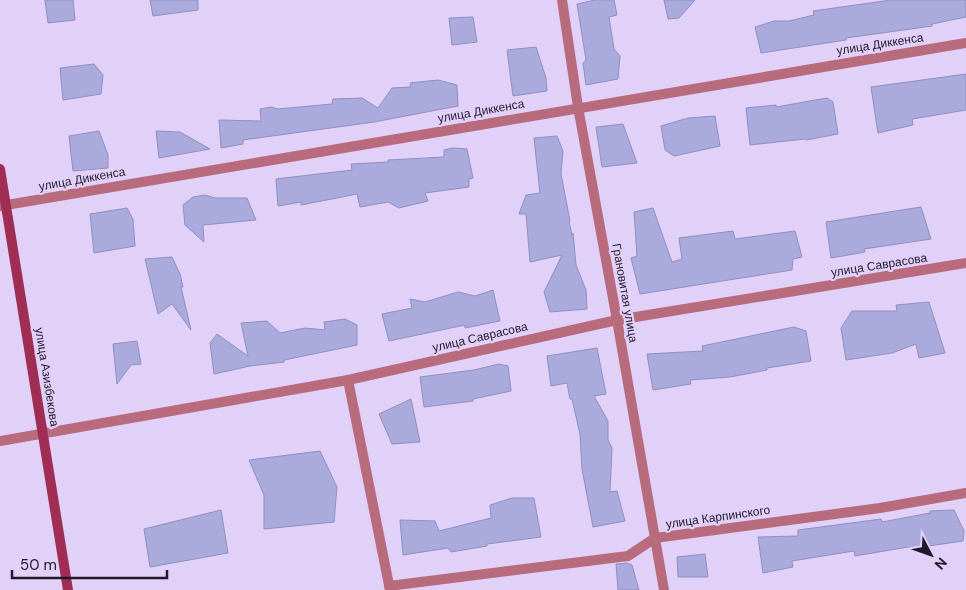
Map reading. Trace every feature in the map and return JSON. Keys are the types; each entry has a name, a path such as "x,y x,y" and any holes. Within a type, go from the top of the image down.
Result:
{"main road":[{"name":"улица Азизбекова","path":"0,168 3,205 68,590"}],"street":[{"name":"Грановитая улица","path":"562,0 578,107 664,590"},
{"name":"улица Диккенса","path":"3,205 966,43"},
{"name":"улица Саврасова","path":"0,441 348,380 617,320 966,264"},
{"path":"348,380 390,588"},
{"name":"улица Карпинского","path":"390,588 628,556 655,538 880,508 966,493"}],"building":[{"path":"45,0 73,0 75,20 48,23"},
{"path":"150,0 198,0 198,10 153,16"},
{"path":"595,0 614,0 617,15 609,17 614,49 620,56 618,79 586,85 583,63 586,60 577,4"},
{"path":"664,0 695,0 679,18 668,19"},
{"path":"891,0 966,0 966,17 932,24 932,26 846,38 846,40 761,53 755,27 774,21 789,21 814,15 813,11"},
{"path":"473,17 477,42 452,45 449,18"},
{"path":"536,47 546,78 547,91 513,96 507,50"},
{"path":"94,64 103,75 101,94 63,100 60,68"},
{"path":"966,74 966,110 912,119 913,125 878,133 871,87"},
{"path":"438,80 457,85 458,106 374,122 243,140 243,144 221,148 219,120 261,121 260,109 332,104 333,99 362,98 378,108 392,88 411,87 410,83"},
{"path":"827,98 833,102 838,134 806,140 750,145 746,108 776,105 776,107"},
{"path":"715,116 720,146 674,156 665,150 661,126 688,118"},
{"path":"623,124 637,163 602,167 596,127"},
{"path":"99,131 108,155 108,168 73,171 69,136"},
{"path":"156,131 180,132 210,149 159,158"},
{"path":"557,136 563,151 561,174 572,235 573,233 576,265 586,290 587,309 550,312 544,292 562,255 530,262 526,214 519,214 526,195 540,193 534,138"},
{"path":"453,148 467,149 473,178 469,179 469,187 425,193 428,201 399,208 388,202 360,207 357,194 301,205 301,202 278,206 276,179 352,170 351,164 444,157 444,150"},
{"path":"205,195 215,198 247,198 256,220 203,225 204,242 185,225 183,205 193,197"},
{"path":"921,207 931,239 864,249 865,252 831,258 826,222"},
{"path":"127,208 133,219 135,246 94,253 90,214"},
{"path":"653,208 672,262 682,259 679,238 733,231 735,239 795,231 802,257 793,259 792,270 640,294 631,258 637,256 634,212"},
{"path":"172,257 180,274 183,287 181,287 191,330 172,304 158,314 145,259"},
{"path":"493,290 500,321 465,328 465,325 389,341 382,314 412,308 410,299 425,302 458,292 475,296"},
{"path":"929,302 945,353 919,358 916,344 892,353 846,360 841,328 852,311 897,311 896,305"},
{"path":"345,319 357,325 357,345 284,360 284,362 250,366 214,374 210,343 217,334 248,356 241,323 267,321 280,333 305,328 325,330 324,322"},
{"path":"794,327 806,331 811,361 767,368 767,370 730,377 690,380 691,384 653,390 647,354 703,351 702,346"},
{"path":"137,341 141,364 131,365 117,384 113,344"},
{"path":"597,348 606,394 594,396 608,421 608,440 612,448 610,492 617,491 625,521 593,527 582,469 580,434 572,399 570,399 567,383 551,386 547,356"},
{"path":"499,364 508,366 511,391 473,399 473,401 424,407 420,377 474,370"},
{"path":"411,399 420,442 392,444 379,414"},
{"path":"320,451 337,487 334,522 264,529 264,495 249,460"},
{"path":"512,498 534,498 541,537 487,544 487,546 451,552 448,548 403,555 400,520 435,521 439,531 491,518 490,505"},
{"path":"221,510 228,553 150,567 144,529"},
{"path":"954,510 964,531 963,541 908,549 908,547 855,556 854,551 792,561 793,567 763,573 758,537 798,536 798,530 881,519 882,522 930,513 930,511"},
{"path":"705,554 708,577 678,577 677,557"},
{"path":"627,563 632,565 639,590 618,590 616,564"}]}
